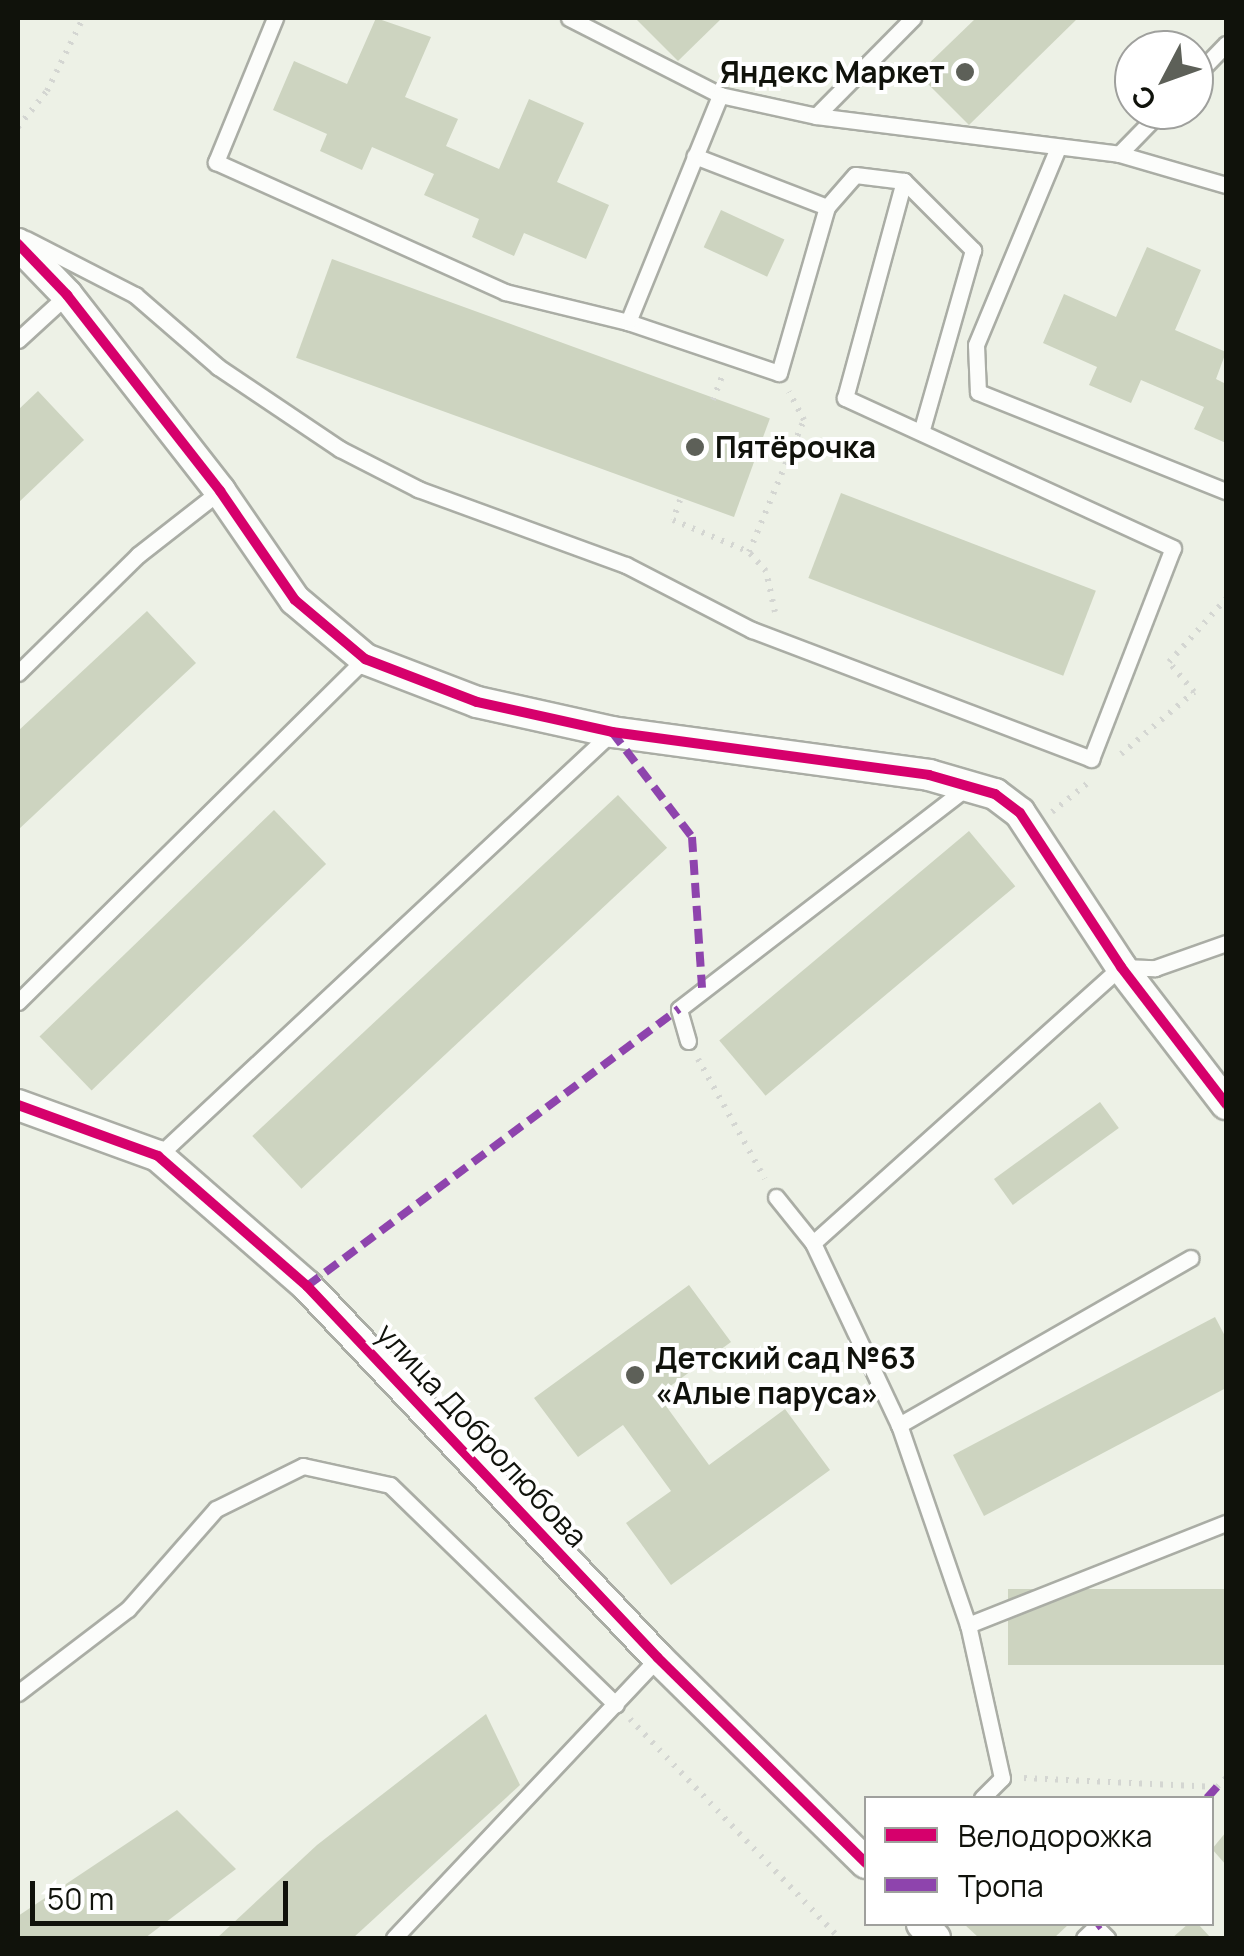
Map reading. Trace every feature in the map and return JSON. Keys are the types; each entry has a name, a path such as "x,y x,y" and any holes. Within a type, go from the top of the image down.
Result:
{"street":[{"path":"18,244 67,295 220,490 295,600 366,659 477,702 612,732 972,784 1020,813 1122,967 1226,1104"},
{"name":"улица Добролюбова","path":"18,1104 158,1156 307,1286 658,1658 864,1861"}],"lane":[{"path":"275,18 216,162 505,292 628,322 779,373 827,207 856,175 904,181 973,250 922,429"},
{"path":"570,18 720,95 816,116 1057,150 1119,154 1226,185"},
{"path":"816,116 913,18"},
{"path":"628,322 720,95"},
{"path":"1119,154 1142,130"},
{"path":"1057,150 976,345 978,392 1226,491"},
{"path":"695,156 827,207"},
{"path":"18,234 134,296 218,368 340,449 418,489 626,564 752,630 780,637 1091,759 1173,548 922,429 845,398 904,181"},
{"path":"18,340 67,295"},
{"path":"18,673 138,556 220,490"},
{"path":"18,1002 366,659"},
{"path":"158,1156 612,732"},
{"path":"688,1041 678,1009 972,784"},
{"path":"813,1244 1122,967 1156,968 1226,943"},
{"path":"776,1198 813,1244 899,1425 968,1624 1002,1778 984,1796"},
{"path":"899,1425 1191,1258"},
{"path":"18,1692 128,1609 216,1509 304,1466 390,1485 616,1705"},
{"path":"968,1624 1226,1524"},
{"path":"394,1938 658,1658"},
{"path":"1084,1938 1096,1927 1108,1938"}],"path":[{"path":"18,128 47,91 83,18"},
{"path":"749,552 804,420"},
{"path":"680,500 674,520 749,552 766,571 780,637"},
{"path":"1194,692 1168,662 1226,600"},
{"path":"688,1041 776,1198"},
{"path":"616,1705 840,1938"},
{"path":"1002,1778 1217,1786 1226,1778"}],"building":[{"path":"376,18 431,37 405,97 458,119 446,146 499,169 529,99 584,123 557,182 609,205 586,259 524,233 514,256 472,237 479,219 424,195 434,174 372,147 362,170 320,151 327,134 273,110 294,61 347,84"},
{"path":"635,18 722,18 678,61"},
{"path":"976,18 1078,18 969,125 918,74"},
{"path":"721,210 784,240 767,277 704,247"},
{"path":"1147,247 1201,270 1175,330 1226,352 1216,379 1226,384 1226,443 1194,429 1204,407 1141,380 1131,403 1089,385 1097,367 1043,343 1064,294 1116,317"},
{"path":"332,259 770,418 734,517 296,358"},
{"path":"38,391 84,440 18,503 18,410"},
{"path":"841,493 1096,591 1063,676 808,578"},
{"path":"147,611 196,663 18,830 18,731"},
{"path":"618,795 667,848 301,1189 252,1136"},
{"path":"274,810 326,864 92,1090 39,1036"},
{"path":"969,831 1015,886 766,1096 719,1041"},
{"path":"1100,1102 1119,1128 1013,1205 994,1179"},
{"path":"689,1285 731,1342 658,1395 709,1465 785,1409 830,1470 671,1585 626,1523 671,1491 623,1425 578,1457 534,1398"},
{"path":"1215,1317 1226,1338 1226,1388 984,1516 953,1455"},
{"path":"1008,1589 1226,1589 1226,1665 1008,1665"},
{"path":"486,1714 520,1785 353,1938 217,1938 317,1845"},
{"path":"177,1810 236,1869 145,1938 18,1938 18,1916"},
{"path":"1226,1832 1226,1865 1214,1851"},
{"path":"966,1926 1067,1926 1054,1938 979,1938"},
{"path":"1186,1926 1200,1926 1211,1938 1172,1938"}],"marked path":[{"path":"612,732 692,837 702,988"},
{"path":"307,1286 679,1009"},
{"path":"1209,1796 1217,1787"}],"cycle path":[{"path":"18,244 67,295 220,491 295,600 365,659 477,702 612,732 929,775 995,794 1020,813 1121,967 1226,1104"},
{"path":"18,1105 158,1156 307,1286 658,1658 864,1861"}],"place":[{"name":"Яндекс Маркет","path":"965,72"},
{"name":"Пятёрочка","path":"695,447"},
{"name":"Детский сад №63 «Алые паруса»","path":"635,1375"}]}
